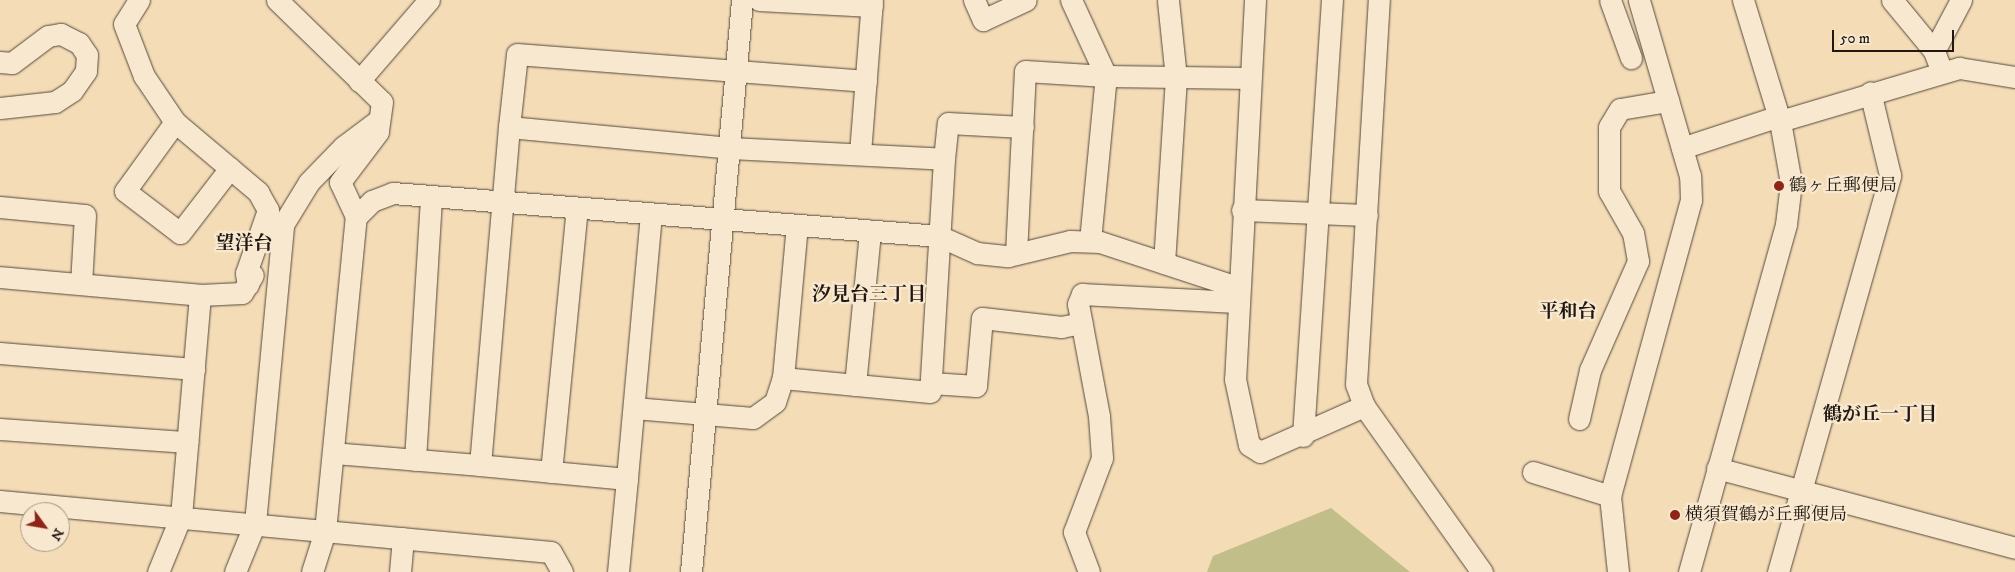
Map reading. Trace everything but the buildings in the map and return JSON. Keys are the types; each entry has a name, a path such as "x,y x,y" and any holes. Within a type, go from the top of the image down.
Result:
{"street":[{"path":"139,0 124,24 144,76 175,122 258,192 268,210 246,273 248,285"},
{"path":"277,0 382,102 378,132 340,182 356,217 325,530 312,572"},
{"path":"359,81 429,0"},
{"path":"691,572 738,71 742,0"},
{"path":"760,0 872,3 860,153"},
{"path":"974,0 983,20 1026,0"},
{"path":"1071,0 1106,76 1090,241"},
{"path":"1164,263 1176,78 1168,0"},
{"path":"1255,0 1237,295 1234,379 1249,445 1260,452 1303,436 1364,406"},
{"path":"1303,436 1332,0"},
{"path":"1379,0 1356,384 1364,406 1482,572"},
{"path":"1610,0 1631,58"},
{"path":"1618,572 1610,496 1691,200 1682,148 1639,0"},
{"path":"1689,572 1786,224 1791,183 1779,118 1743,0"},
{"path":"1892,0 1934,52 1942,72"},
{"path":"1934,52 1961,0"},
{"path":"0,62 12,63 48,36 61,34 79,43 87,55 86,71 72,91 55,102 0,108"},
{"path":"480,465 517,54 866,81"},
{"path":"1682,148 1779,118 1959,68 2013,73"},
{"path":"1016,254 1025,71 1106,76 1250,78"},
{"path":"1778,572 1799,489 1890,175 1870,92"},
{"path":"1579,419 1590,370 1638,261 1633,233 1609,191 1609,127 1620,109 1668,100"},
{"path":"0,277 200,295 242,293 309,182 343,147 381,118"},
{"path":"175,122 125,191 180,234 230,168"},
{"path":"784,378 930,392 944,159 948,123 1023,127"},
{"path":"509,127 730,148 860,153 944,159"},
{"path":"356,217 372,201 393,193 939,236 977,253 1016,254 1070,241 1090,241 1164,263 1237,295"},
{"path":"415,460 431,196"},
{"path":"0,207 85,215 81,284"},
{"path":"551,472 577,208"},
{"path":"1242,210 1366,215"},
{"path":"618,572 652,214"},
{"path":"235,572 255,523 283,225"},
{"path":"634,408 753,418 764,414 782,390 797,225"},
{"path":"855,386 870,231"},
{"path":"1089,572 1074,532 1102,458 1100,416 1082,323 1082,294 1237,295"},
{"path":"158,572 181,516 200,295"},
{"path":"931,383 976,386 982,318 1061,327 1082,323"},
{"path":"0,353 194,369"},
{"path":"0,430 188,442"},
{"path":"333,453 627,478"},
{"path":"1717,468 2015,548"},
{"path":"1533,472 1610,496"},
{"path":"0,501 181,516 551,552 562,572"},
{"path":"400,572 403,538"}],"shaded area":[{"path":"1331,508 1410,572 1207,572 1213,556"}],"place":[{"name":"鶴ヶ丘郵便局","path":"1779,186"},
{"name":"横須賀鶴が丘郵便局","path":"1675,515"}],"district":[{"name":"望洋台","path":"244,244"},
{"name":"汐見台三丁目","path":"869,295"},
{"name":"平和台","path":"1568,312"},
{"name":"鶴が丘一丁目","path":"1880,415"}]}
